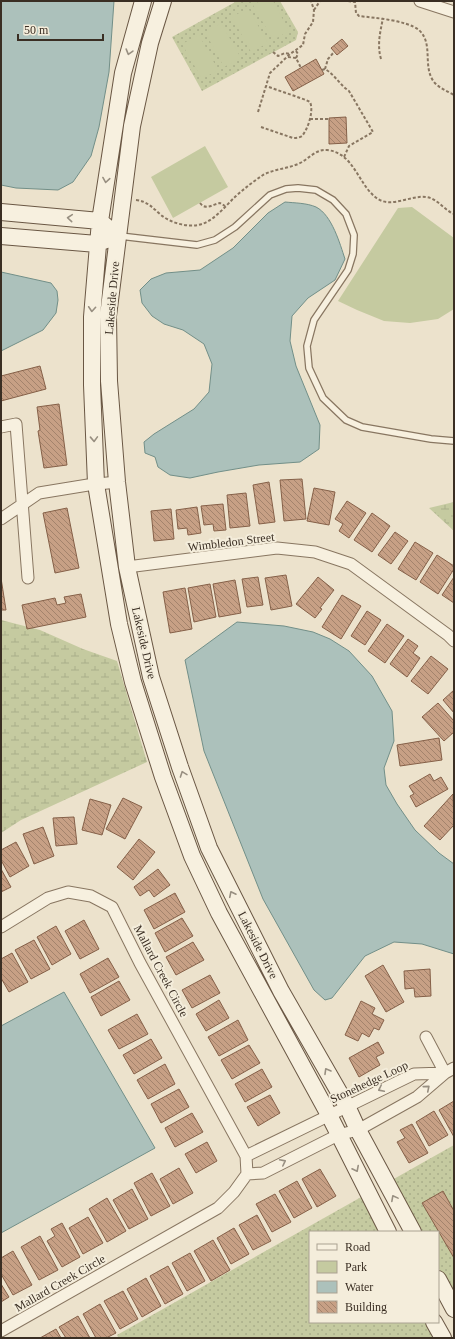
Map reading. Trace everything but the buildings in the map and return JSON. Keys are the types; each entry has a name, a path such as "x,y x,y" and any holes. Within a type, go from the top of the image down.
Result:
{"street":[{"name":"Lakeside Drive","path":"144,1 123,73 97,244 92,317 92,385 96,484 119,624 133,682 163,777 192,856 219,913 329,1115 387,1231"},
{"name":"Lakeside Drive","path":"163,1 150,44 132,126 108,316 109,381 117,482 127,567 151,677 180,767 209,848 281,991 347,1106 358,1130 412,1231"},
{"path":"420,1 454,12"},
{"path":"1,212 100,221 118,236 97,244 1,236"},
{"path":"1,427 16,424 28,578"},
{"path":"1,519 39,494 96,484 117,482"},
{"name":"Wimbledon Street","path":"127,567 277,548 315,552 351,564 448,635 454,641"},
{"name":"Mallard Creek Circle","path":"1,927 48,898 68,892 92,896 112,906 140,963 246,1156 247,1174 234,1192 218,1208 1,1331"},
{"path":"247,1174 262,1173 338,1134 358,1130 417,1097 449,1071 426,1037"},
{"name":"Stonehedge Loop","path":"329,1115 414,1074 449,1071"},
{"path":"246,1156 329,1115"},
{"path":"439,1281 454,1309"},
{"path":"435,1323 443,1338"}],"lane":[{"path":"118,236 197,244 215,240 235,227 270,194 286,189 298,188 316,190 333,200 346,214 354,235 353,254 348,270 314,320 307,346 309,368 323,398 346,420 362,428 431,439 454,441"}],"path":[{"path":"258,112 270,73 303,45 305,34 313,22 314,10 311,1"},
{"path":"314,10 320,1"},
{"path":"348,1 355,2 356,13 359,16 383,18 418,30 426,42 431,77 440,87 454,95"},
{"path":"380,60 378,49 383,18"},
{"path":"295,51 298,54 296,58 301,68"},
{"path":"273,52 278,56 285,53 296,58"},
{"path":"326,69 328,59 334,52"},
{"path":"322,70 326,69"},
{"path":"326,69 349,90 373,132 349,146 344,158"},
{"path":"262,127 297,138 303,135 312,111 310,102 266,86"},
{"path":"310,119 328,119"},
{"path":"200,203 205,207 210,207 220,202 225,206"}],"green space":[{"path":"237,1 280,1 298,32 296,40 202,91 172,37"},
{"path":"260,1 273,1 289,31 273,40 253,5"},
{"path":"248,8 268,43 251,52 232,17"},
{"path":"221,23 241,58 224,67 205,32"},
{"path":"199,35 218,70 202,79 182,44"},
{"path":"205,146 228,187 173,218 151,177"},
{"path":"412,207 454,238 454,309 438,319 410,323 384,321 338,301 398,208"},
{"path":"454,502 454,531 429,508"},
{"path":"1,620 40,630 83,649 117,661 147,762 21,820 1,833"},
{"path":"454,1145 454,1297 439,1269 439,1231 418,1231 392,1180"},
{"path":"363,1196 381,1231 309,1231 309,1323 428,1323 436,1338 117,1338 117,1335"}],"water":[{"path":"1,1 114,1 109,72 99,127 91,156 73,182 58,190 16,188 1,185"},
{"path":"285,202 301,203 316,207 322,211 327,216 335,230 345,259 335,280 308,298 292,316 290,341 296,366 320,425 319,449 300,462 259,465 190,478 170,475 158,467 155,457 145,453 144,442 194,409 209,392 212,364 204,344 183,330 164,324 152,316 142,303 140,290 151,279 166,273 200,270 233,248 268,213"},
{"path":"1,272 51,283 57,291 58,300 56,313 43,330 1,351"},
{"path":"237,622 284,626 313,632 330,639 349,651 372,676 392,711 394,741 384,768 386,785 415,830 439,853 454,864 454,954 422,944 394,942 365,956 332,998 325,1000 314,990 263,899 204,751 185,660"},
{"path":"64,992 155,1148 1,1233 1,1026"}]}
